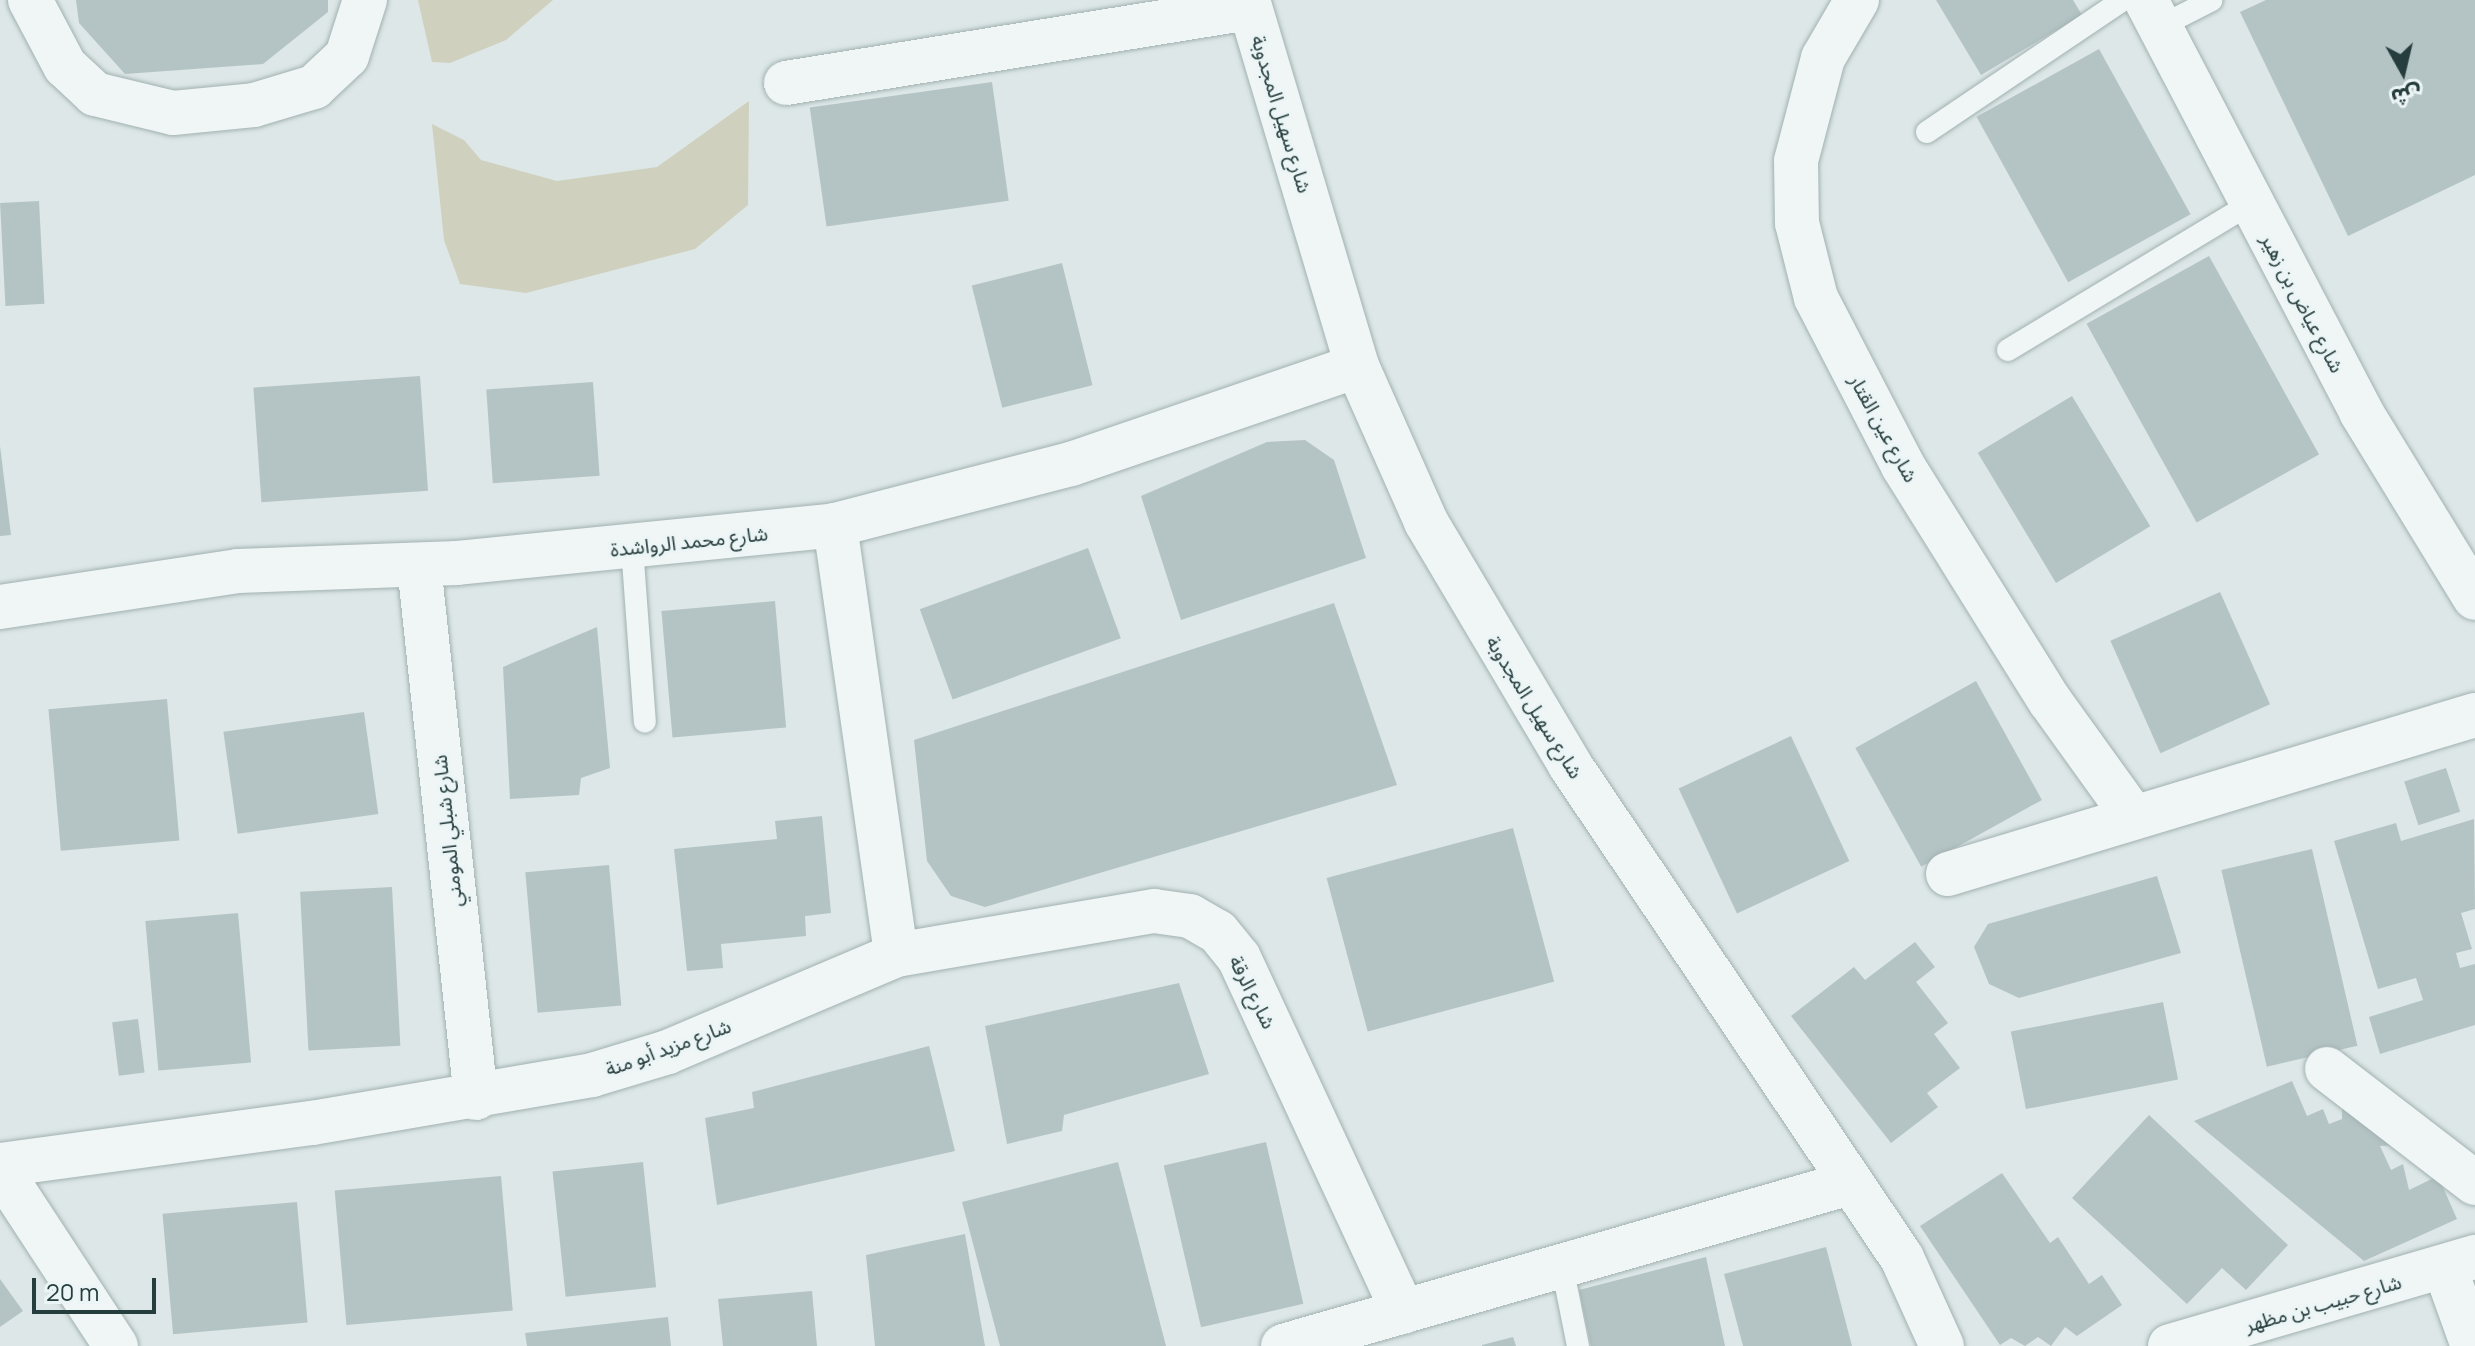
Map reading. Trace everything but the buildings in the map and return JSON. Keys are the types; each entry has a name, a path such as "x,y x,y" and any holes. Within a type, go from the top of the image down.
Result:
{"street":[{"path":"30,0 65,66 95,94 173,113 254,105 314,87 347,56 365,0"},
{"name":"شارع عين القتار","path":"1857,0 1823,58 1796,161 1797,223 1816,298 1903,466 2050,701 2132,815"},
{"name":"شارع سهيل المجدوبة","path":"786,83 1249,4 1357,366 1426,522 1518,683 1902,1258 1942,1346"},
{"name":"شارع عياض بن زهير","path":"2152,14 2361,412 2475,598"},
{"name":"شارع محمد الرواشدة","path":"0,607 238,571 419,565 632,547 835,525 1013,482 1357,366"},
{"path":"835,525 896,955"},
{"name":"شارع شبلي المومني","path":"419,565 476,1098"},
{"path":"1948,874 2132,815 2475,715"},
{"name":"شارع الرقة","path":"896,955 1154,911 1190,916 1218,932 1239,958 1403,1312"},
{"name":"شارع مزيد أبو منة","path":"0,1167 476,1098 668,1052 896,955"},
{"path":"2327,1069 2475,1183"},
{"path":"0,1167 116,1346"},
{"path":"1283,1346 1403,1312 1561,1261 1850,1183"},
{"path":"2460,1262 2473,1346"},
{"name":"شارع حبيب بن مظهر","path":"2170,1346 2460,1262"}],"lane":[{"path":"1927,132 2123,0"},
{"path":"2152,14 2212,0"},
{"path":"2008,350 2250,204"},
{"path":"632,547 645,722"},
{"path":"1561,1261 1578,1346"}],"green space":[{"path":"418,0 553,0 506,40 450,63 432,62"},
{"path":"749,101 748,205 695,249 526,293 460,284 444,240 432,124 464,140 481,160 557,181 657,167"}]}
